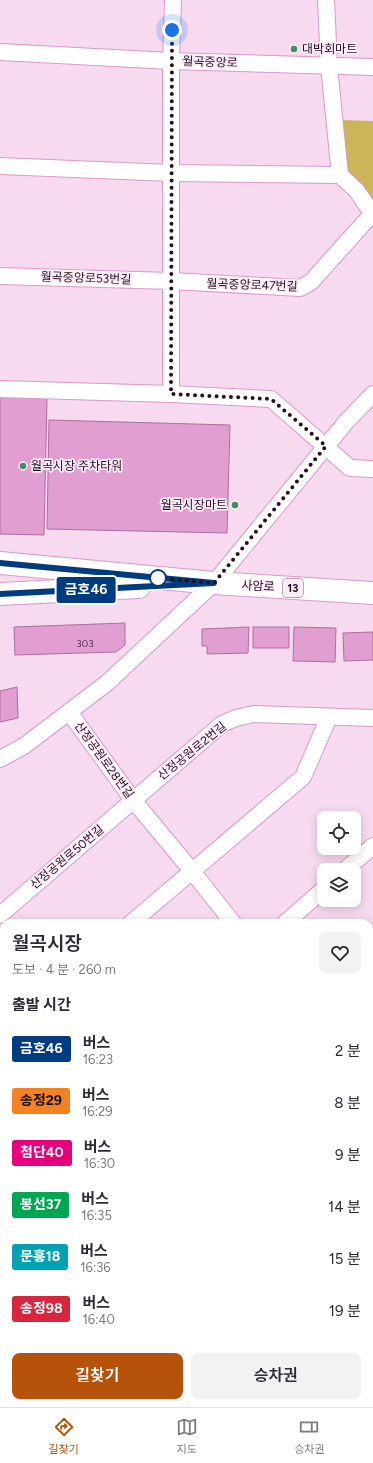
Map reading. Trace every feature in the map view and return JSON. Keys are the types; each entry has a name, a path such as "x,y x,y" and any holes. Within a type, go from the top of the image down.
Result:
{"main road":[{"name":"사암로","path":"0,562 214,583 373,593"},
{"name":"사암로","path":"0,594 214,583"}],"street":[{"path":"171,394 171,60 173,0"},
{"path":"0,166 171,173 340,175 329,66 326,0"},
{"name":"월곡중앙로","path":"0,52 373,67"},
{"name":"월곡중앙로47번길","path":"171,281 300,288 311,282 373,214 357,191 340,175"},
{"name":"월곡중앙로53번길","path":"0,276 171,281"},
{"path":"0,388 271,399 350,468 373,469"},
{"path":"69,712 107,683 214,583 346,422 373,394"},
{"name":"산정공원로28번길","path":"0,758 24,746 69,712 133,800 230,919"},
{"name":"산정공원로2번길","path":"133,800 222,724 236,718 254,714 373,718"},
{"path":"136,919 303,777 329,716"},
{"name":"산정공원로50번길","path":"0,915 133,800"},
{"path":"353,863 373,846"},
{"path":"290,919 317,895"}],"shaded area":[{"path":"341,120 373,121 373,204 345,172"}],"building":[{"name":"월곡시장 주차타워","path":"0,397 47,398 44,535 0,534"},
{"path":"49,420 230,425 227,533 47,529"},
{"path":"125,623 125,645 116,652 15,655 14,627"},
{"path":"249,627 248,653 207,654 207,646 202,646 202,629"},
{"path":"253,627 289,627 289,648 253,648"},
{"path":"294,627 336,628 335,662 293,661"},
{"path":"373,632 373,660 344,661 343,633"},
{"path":"17,687 18,718 0,722 0,691"}],"bus line":[{"name":"금호46","path":"0,563 214,583 0,594"}],"place":[{"name":"대박회마트","path":"294,49"},
{"name":"월곡시장 주차타워","path":"23,466"},
{"name":"월곡시장마트","path":"235,505"}],"route":[{"path":"158,578 214,583 326,446 271,399 171,394 172,30"}]}
